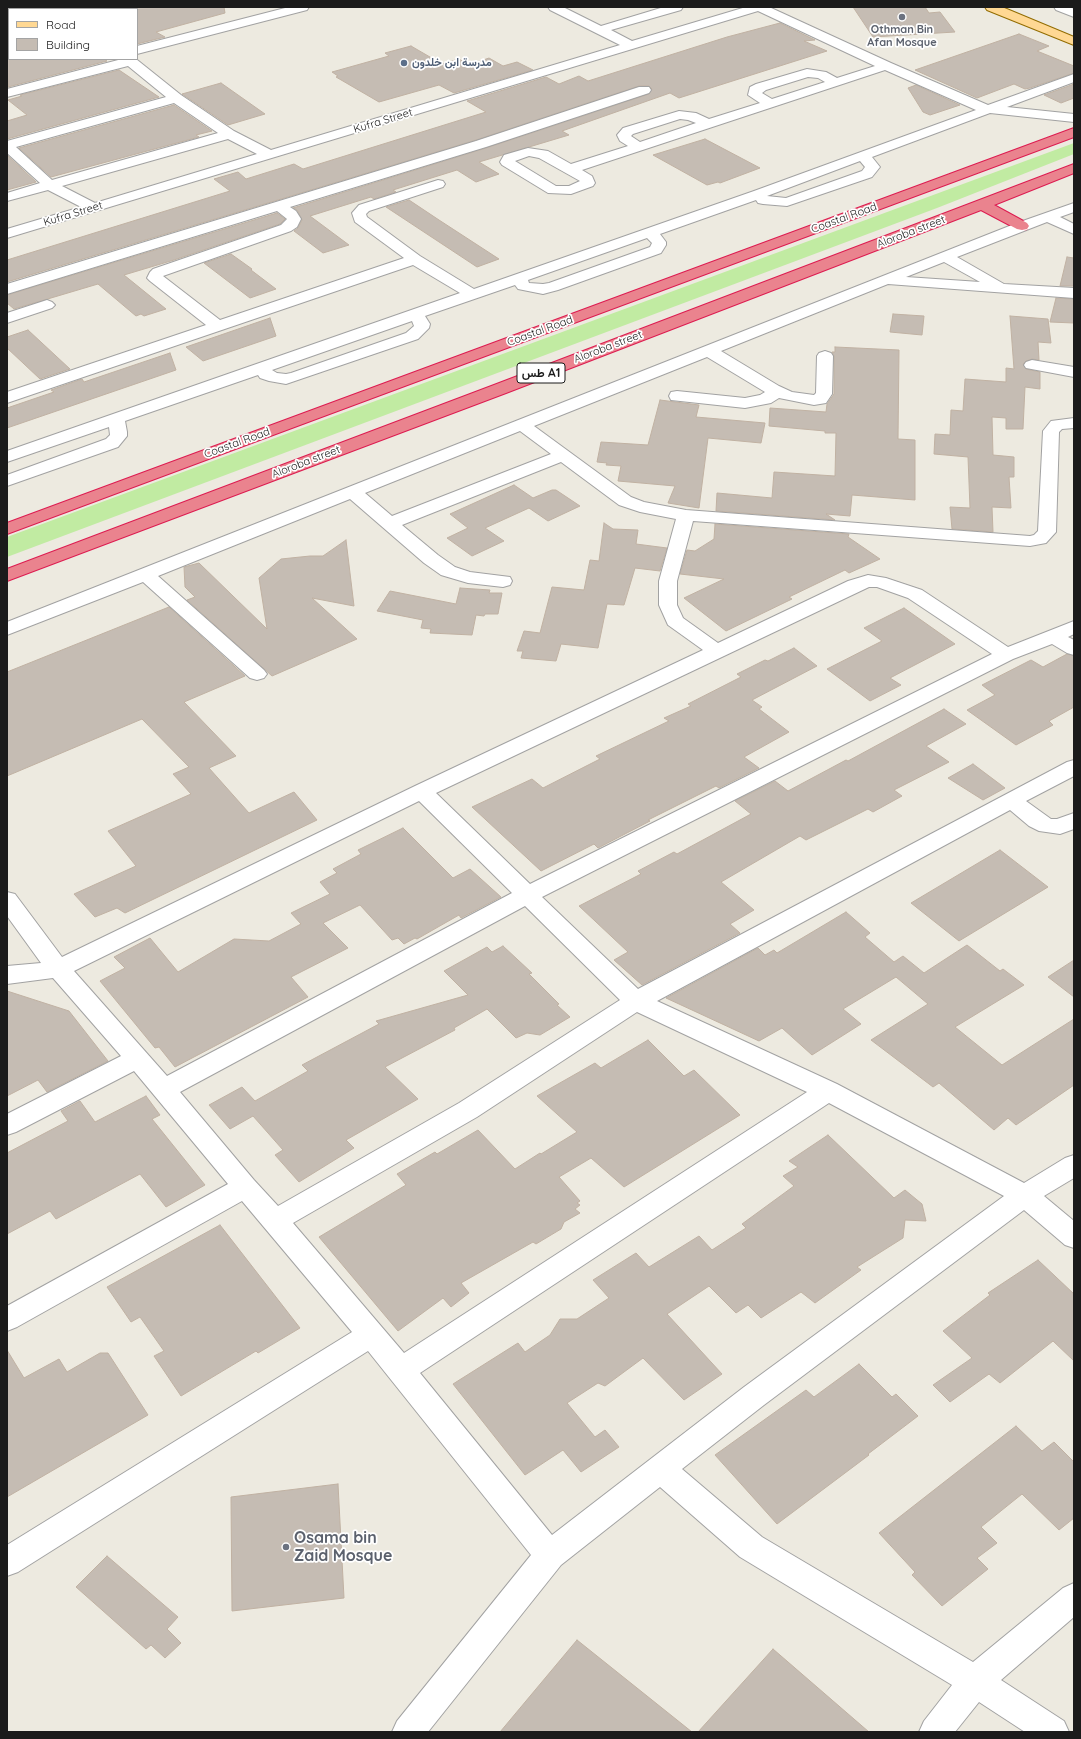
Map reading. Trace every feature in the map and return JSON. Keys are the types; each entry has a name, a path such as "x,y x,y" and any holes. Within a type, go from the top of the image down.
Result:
{"highway":[{"name":"Coastal Road","path":"7,529 1074,132"},
{"name":"Aloroba street","path":"7,575 982,205 1074,168"},
{"path":"982,205 1022,226"}],"main road":[{"path":"991,7 1074,41"},
{"path":"1016,7 1074,31"}],"street":[{"path":"138,54 303,7"},
{"path":"554,7 630,45"},
{"path":"599,30 677,7"},
{"path":"591,58 759,7 886,66 986,109 1074,118"},
{"path":"1060,7 1074,13"},
{"path":"591,58 603,63 737,24 743,20 743,16 740,13"},
{"name":"Kufra Street","path":"7,234 298,147 304,151 313,152 490,98 498,92 494,87 591,58"},
{"path":"7,93 118,60"},
{"path":"136,60 176,98 229,134 270,156"},
{"path":"570,169 588,179 588,183 571,190 558,191 549,188 507,162 509,158 523,153 537,152 570,169 886,66"},
{"path":"772,104 755,95 755,90 807,73 821,75 836,82"},
{"path":"7,457 263,368 266,375 270,377 280,379 297,376 412,336 421,328 422,324 416,314 759,194 986,109 1074,78"},
{"path":"7,289 481,144 644,90"},
{"path":"7,145 176,98"},
{"path":"639,147 625,138 624,135 628,131 679,115 691,116 709,124"},
{"path":"7,197 229,134"},
{"path":"7,145 50,185 94,208"},
{"path":"7,248 186,193 196,186 196,178"},
{"path":"438,184 364,208 359,213 360,219 415,258 472,294"},
{"path":"218,326 155,278 155,275 158,272 286,228 292,224 294,219 291,214 279,206"},
{"path":"7,629 709,350 945,258 1022,226 1074,207"},
{"path":"1048,217 1074,230"},
{"path":"519,278 524,286 538,289 548,289 568,282 656,250 659,242 650,232"},
{"path":"7,398 415,258"},
{"path":"945,258 1003,288"},
{"path":"886,280 1074,293"},
{"path":"7,318 47,305"},
{"path":"709,350 760,383 778,392 788,396 814,400 820,399 824,394 825,356"},
{"path":"1032,365 1074,372"},
{"path":"677,396 745,403 765,399 778,392"},
{"path":"7,481 112,443 120,432 116,418"},
{"path":"522,425 625,501 640,507 686,515 1030,541 1040,539 1047,532 1051,430 1057,425 1074,423"},
{"path":"389,524 562,456"},
{"path":"353,492 431,559 448,571 468,577 503,581"},
{"path":"686,515 668,582 668,605 675,621 717,651"},
{"path":"145,574 257,674"},
{"path":"7,975 58,969 422,791 854,585 868,581 879,582 915,594 1006,655"},
{"path":"164,1089 527,896 1006,655 1074,627"},
{"path":"1054,636 1074,649"},
{"path":"275,1220 468,1110 636,1001 1074,767"},
{"path":"422,791 527,896 636,1001 828,1091 1025,1195 1074,1237"},
{"path":"1012,801 1037,821 1047,826 1060,827 1074,820"},
{"path":"7,900 58,969 164,1089 245,1187 275,1220 370,1335 401,1370 550,1555"},
{"path":"7,1125 137,1058"},
{"path":"401,1370 828,1091"},
{"path":"408,1732 550,1555 754,1396 1025,1195 1074,1165"},
{"path":"7,1319 245,1187"},
{"path":"7,1562 370,1335"},
{"path":"660,1469 751,1547 975,1681 1053,1732"},
{"path":"935,1732 975,1681 1074,1598"}],"green space":[{"path":"1074,143 1074,154 937,208 7,557 7,537"}],"building":[{"path":"224,7 225,13 156,32 165,37 138,44 137,8"},
{"name":"Othman Bin Afan Mosque","path":"853,7 925,7 929,13 940,12 955,32 873,37"},
{"path":"780,23 815,40 804,41 827,51 679,98 670,93 562,131 569,135 479,162 499,174 476,182 457,170 393,190 396,192 374,199 371,197 310,216 349,245 323,253 294,231 298,228 302,220 297,210 293,208 486,148 649,94 652,89 649,86 639,86 476,140 7,282 7,260 230,191 214,179 238,172 246,179 294,164 303,169 486,112 467,101 546,77 559,84 579,76 588,81 727,37"},
{"path":"1019,34 1049,46 1037,51 1074,66 1074,73 1025,89 1014,84 977,98 915,70"},
{"path":"411,46 442,64 459,59 469,65 489,58 503,66 517,62 533,70 454,93 439,85 379,102 336,77 338,76 332,72 389,56 385,53"},
{"path":"7,59 107,61 8,87"},
{"path":"119,70 159,97 7,139 7,121 27,115 8,100 22,96 20,95"},
{"path":"221,83 265,114 228,125 182,94"},
{"path":"1074,84 1074,98 1061,103 1044,95"},
{"path":"916,85 960,105 930,115 923,112 908,88"},
{"path":"174,105 212,131 196,135 199,137 51,177 19,148"},
{"path":"705,139 760,168 720,183 718,182 707,185 653,155"},
{"path":"7,155 36,182 7,190"},
{"path":"409,200 499,259 477,267 386,207"},
{"path":"277,213 285,219 280,224 174,260 124,275 166,309 144,316 141,314 136,316 98,284 14,309 7,303 7,295"},
{"path":"231,254 276,289 250,298 204,263"},
{"path":"1067,257 1074,258 1074,286 1060,286"},
{"path":"1056,298 1074,299 1074,323 1050,322"},
{"path":"893,314 924,316 922,335 890,332"},
{"path":"1010,316 1048,319 1051,343 1038,342 1039,360 1032,359 1023,364 1026,369 1040,372 1040,389 1025,387 1023,429 1006,429 1006,418 992,417 993,455 1014,457 1014,477 1009,477 1011,508 992,507 993,532 952,529 950,507 970,508 968,457 934,454 935,434 950,435 951,410 963,411 965,379 1006,382 1006,368 1014,369"},
{"path":"270,318 276,336 203,361 186,347"},
{"path":"28,330 70,369 40,379 7,348 7,337"},
{"path":"835,347 899,350 898,439 915,440 915,500 852,495 850,516 826,514 835,520 716,511 717,493 772,498 774,472 835,476 836,433 769,426 770,408 826,412 827,404 834,394 834,356 832,352 835,352"},
{"path":"170,353 176,370 7,428 7,408 54,392 51,390 82,379 84,382"},
{"path":"660,400 699,405 696,417 765,423 761,443 708,438 699,508 668,503 675,486 618,481 621,466 606,465 607,463 597,462 601,442 648,445"},
{"path":"514,485 533,498 552,490 556,490 580,506 548,521 529,508 485,528 504,541 472,556 447,538 468,528 450,514"},
{"path":"604,523 613,529 638,530 636,544 667,548 660,571 635,568 624,605 607,604 598,648 561,644 556,661 521,658 523,651 517,651 524,631 540,633 552,587 584,590 590,560 599,561"},
{"path":"715,524 849,534 848,537 880,559 849,573 845,570 789,597 792,599 726,631 684,598 724,579 680,574 687,550 695,551 714,539"},
{"path":"346,540 354,606 312,598 357,639 272,676 187,600 195,597 185,587 184,567 199,563 267,629 259,578 281,559 323,556"},
{"path":"460,588 490,590 489,593 502,593 498,614 485,614 484,616 476,615 472,635 430,633 431,629 421,628 423,620 377,611 390,591 456,604"},
{"path":"169,607 245,676 184,702 236,756 209,768 249,813 294,792 317,820 125,913 117,908 95,917 74,894 136,866 108,831 191,794 173,774 189,767 142,719 7,776 7,672"},
{"path":"904,608 955,644 890,678 901,685 870,701 827,669 882,641 864,628"},
{"path":"794,648 817,666 752,700 762,707 759,709 789,732 744,757 759,768 719,788 716,786 648,820 650,821 598,848 594,844 541,871 472,807 532,779 543,788 600,759 596,756 669,721 664,718 691,706 688,704 741,677 737,674"},
{"path":"1067,654 1074,656 1074,707 1049,721 1053,725 1016,745 967,710 995,695 982,685 1031,660 1043,667"},
{"path":"944,709 966,724 926,746 949,762 894,790 902,796 873,812 868,809 806,840 800,836 721,882 754,910 730,924 740,933 642,985 614,960 628,952 579,906 641,874 638,871 674,852 677,854 751,814 735,801 775,781 788,791 846,760 848,761"},
{"path":"973,764 1005,788 983,800 948,778"},
{"path":"403,828 453,878 470,869 501,897 461,918 459,915 417,939 415,938 404,944 398,938 392,940 360,905 323,923 348,948 291,977 308,997 175,1067 159,1047 155,1048 100,981 125,968 114,957 150,938 178,972 234,939 269,941 301,924 291,913 330,894 320,882 337,873 333,869 361,854 358,850"},
{"path":"1000,850 1048,887 959,941 911,903"},
{"path":"846,912 870,933 865,937 894,962 903,956 924,973 967,945 1000,971 1003,969 1024,985 955,1027 1002,1065 1074,1019 1074,1085 1016,1125 1008,1118 994,1130 939,1083 933,1087 871,1040 928,1004 896,977 843,1009 861,1024 812,1055 782,1028 759,1041 666,998 758,948 765,955 774,950 777,953"},
{"path":"503,946 532,973 529,974 570,1017 540,1035 527,1033 516,1038 487,1009 454,1028 455,1030 385,1067 418,1099 346,1140 354,1148 299,1182 275,1155 283,1150 253,1116 230,1129 209,1105 242,1087 255,1101 308,1071 302,1065 379,1024 376,1021 468,995 444,971 487,947 492,952"},
{"path":"1074,960 1074,997 1048,977"},
{"path":"7,991 69,1011 108,1061 47,1092 38,1080 7,1096"},
{"path":"648,1040 684,1076 694,1070 740,1115 624,1187 591,1158 559,1177 580,1201 577,1203 580,1205 575,1209 580,1213 564,1222 561,1229 536,1244 533,1242 461,1283 469,1293 451,1307 443,1298 398,1331 319,1237 406,1185 397,1174 435,1152 437,1154 478,1130 515,1169 540,1153 541,1154 577,1132 537,1096 595,1063 601,1068"},
{"path":"146,1096 160,1115 152,1119 205,1185 166,1207 140,1174 56,1219 50,1211 7,1234 7,1153 68,1121 61,1111 80,1101 95,1122"},
{"path":"828,1135 894,1198 905,1190 922,1204 926,1221 905,1220 903,1238 857,1267 861,1270 815,1303 801,1292 761,1318 748,1305 736,1313 709,1286 667,1314 722,1374 684,1400 643,1358 605,1386 598,1383 567,1403 595,1437 605,1430 619,1447 581,1472 563,1450 525,1475 453,1384 518,1343 525,1352 550,1335 560,1319 577,1319 609,1298 593,1280 636,1253 649,1267 699,1236 712,1250 746,1228 742,1224 794,1186 783,1176 798,1167 789,1161"},
{"path":"220,1225 300,1328 258,1353 256,1351 181,1396 154,1356 164,1351 140,1317 131,1322 107,1287"},
{"path":"1038,1260 1074,1294 1074,1361 1053,1341 1000,1383 989,1374 950,1402 933,1385 972,1358 943,1331 990,1295 988,1293"},
{"path":"7,1350 24,1378 59,1359 67,1372 100,1353 108,1353 148,1415 7,1497"},
{"path":"859,1364 892,1397 896,1394 918,1416 777,1524 715,1455 806,1390 814,1397"},
{"path":"1016,1426 1042,1451 1054,1442 1074,1462 1074,1518 1059,1530 1022,1494 981,1527 997,1543 977,1558 988,1569 942,1606 912,1575 915,1572 879,1533"},
{"name":"Osama bin Zaid Mosque","path":"338,1484 344,1598 232,1611 231,1497"},
{"path":"107,1556 178,1617 167,1629 181,1643 165,1658 151,1645 146,1649 76,1587"},
{"path":"577,1640 692,1732 500,1732"},
{"path":"773,1649 869,1732 698,1732"}],"place":[{"name":"Othman Bin Afan Mosque","path":"902,17"},
{"name":"مدرسة ابن خلدون","path":"404,63"},
{"name":"Osama bin Zaid Mosque","path":"286,1547"}]}
